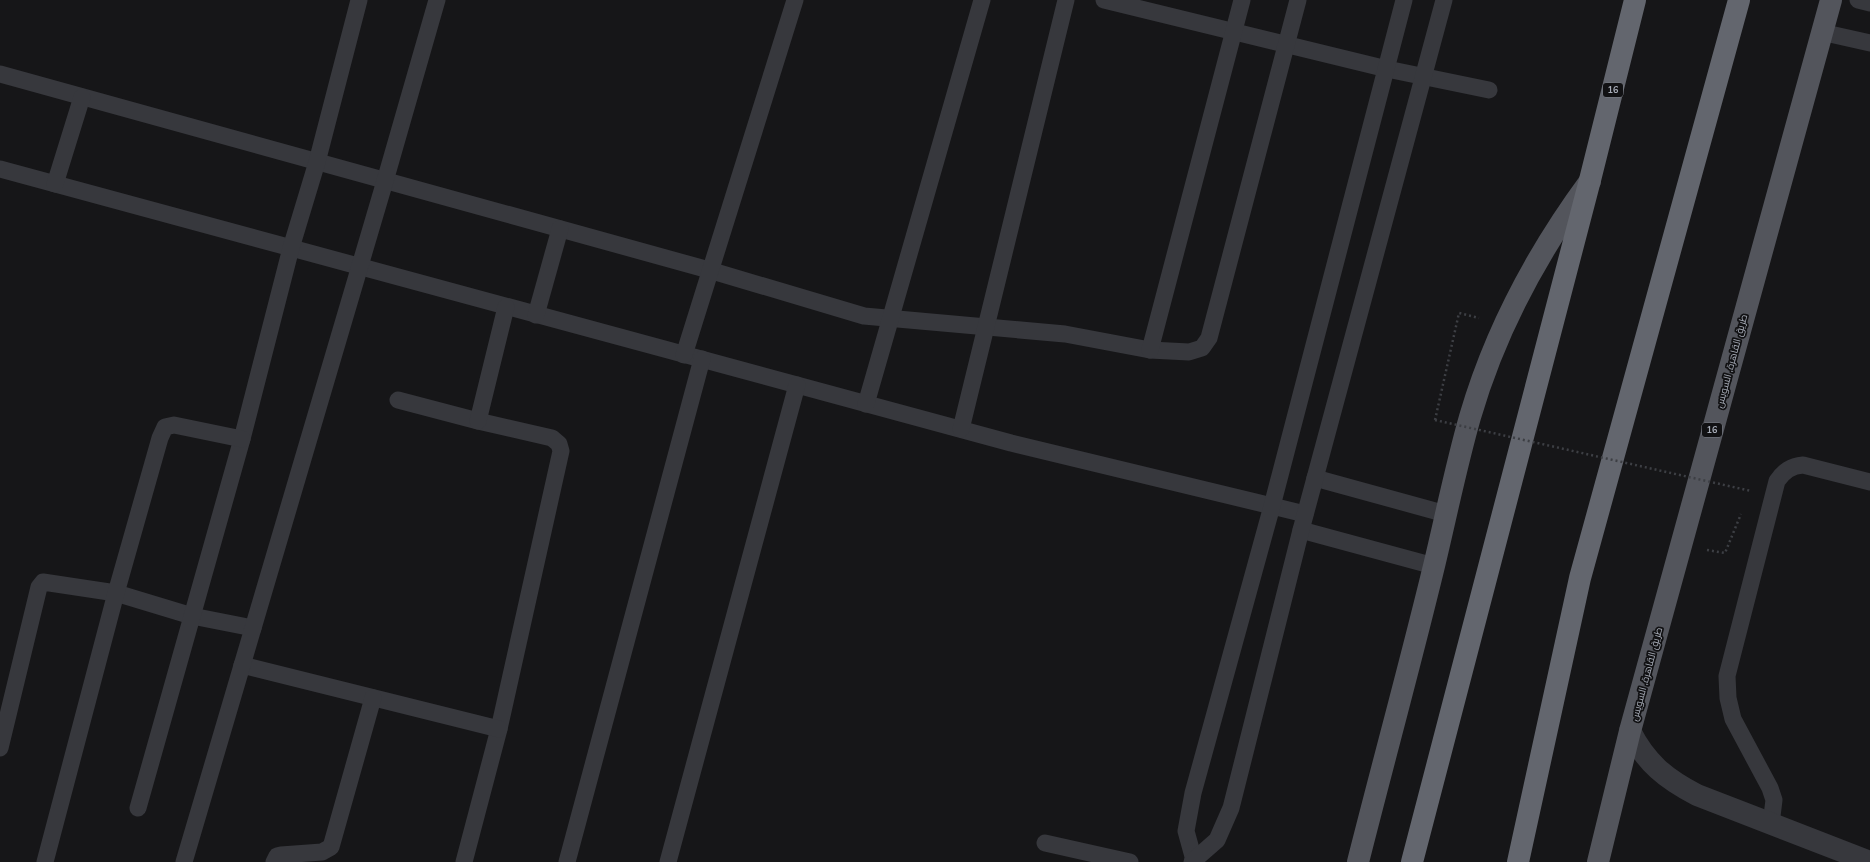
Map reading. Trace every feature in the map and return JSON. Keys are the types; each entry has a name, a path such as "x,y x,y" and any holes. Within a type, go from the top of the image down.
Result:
{"highway":[{"name":"16","path":"1412,862 1590,180 1635,0"},
{"path":"1518,862 1580,578 1739,0"}],"main road":[{"name":"طريق القاهرة, السويس","path":"1598,862 1630,731 1831,0"},
{"name":"16","path":"1358,862 1434,566 1470,417 1486,369 1523,285 1544,249 1590,180"}],"street":[{"path":"1630,731 1638,746 1661,774 1678,786 1697,796 1870,862"}],"lane":[{"path":"138,808 242,439 291,248 317,162 359,0"},
{"path":"184,862 360,267 436,0"},
{"path":"684,355 709,270 795,0"},
{"path":"866,404 982,0"},
{"path":"961,430 1066,0"},
{"path":"1104,0 1387,69 1489,90"},
{"path":"1150,350 1242,0"},
{"path":"0,74 709,270 864,316 890,320 1065,334 1150,350 1189,352 1202,348 1209,338 1298,0"},
{"path":"1404,0 1272,506 1193,793 1186,831 1193,861 1217,840 1231,808 1303,522 1444,0"},
{"path":"1858,0 1870,3"},
{"path":"1821,32 1870,43"},
{"path":"55,184 82,97"},
{"path":"0,169 961,430 1272,506 1303,522 1434,566"},
{"path":"536,315 560,229"},
{"path":"478,421 506,306"},
{"path":"567,862 702,359"},
{"path":"668,862 797,385"},
{"path":"398,400 478,421 552,438 559,444 561,451 499,729 464,862"},
{"path":"45,862 116,593 160,438 165,427 174,425 242,439"},
{"path":"1771,824 1774,800 1770,788 1734,720 1728,698 1727,676 1777,481 1788,469 1795,465 1803,465 1870,482"},
{"path":"1315,478 1446,514"},
{"path":"0,748 39,587 42,583 48,582 116,593 192,616 253,628"},
{"path":"242,665 499,729"},
{"path":"274,862 277,856 281,855 322,852 331,848 373,698"},
{"path":"1045,843 1130,862"}],"path":[{"path":"1459,313 1435,420 1751,491 1748,498"},
{"path":"1725,553 1742,512"}]}
